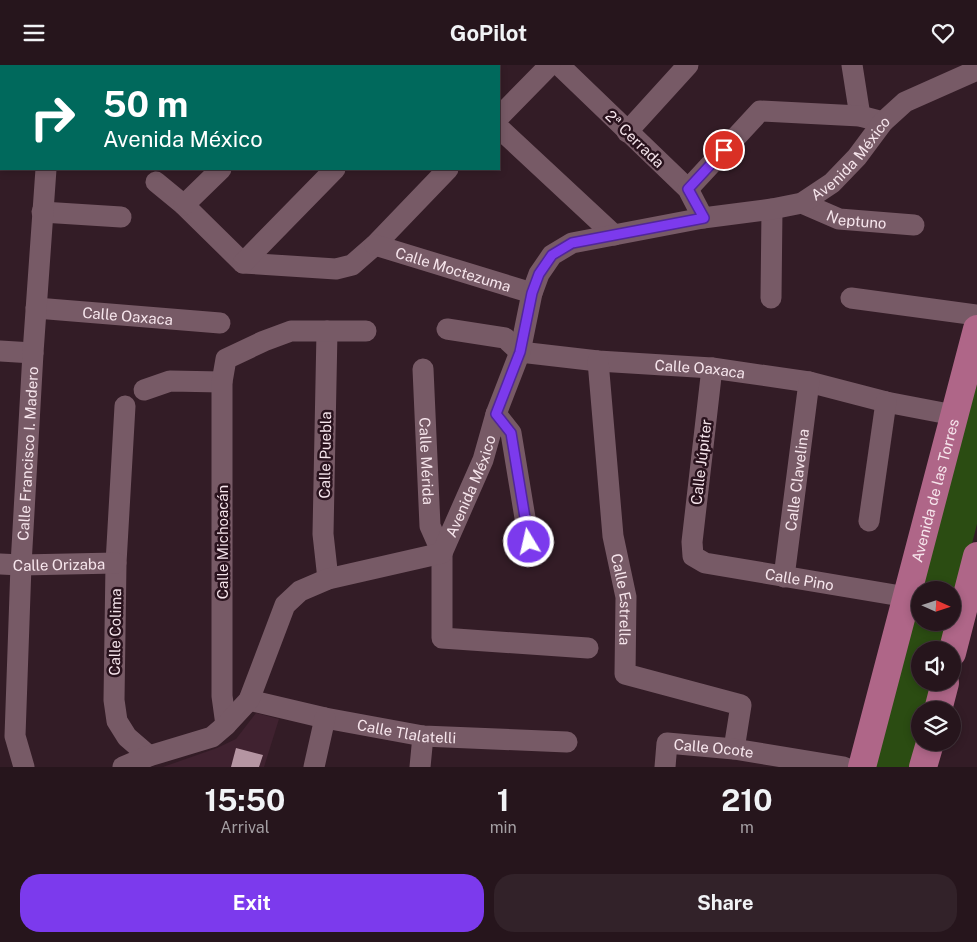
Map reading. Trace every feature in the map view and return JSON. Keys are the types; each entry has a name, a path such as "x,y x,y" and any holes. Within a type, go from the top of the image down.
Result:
{"main road":[{"name":"Avenida de las Torres","path":"862,767 977,329"},
{"path":"955,641 977,556"},
{"path":"923,767 928,751"}],"street":[{"path":"500,116 550,65"},
{"name":"2ª Cerrada","path":"559,65 688,189 704,218"},
{"path":"627,132 688,65"},
{"path":"852,65 860,116"},
{"name":"Avenida México","path":"123,767 149,756 212,737 226,725 249,700 285,605 300,591 328,579 442,553 483,460 496,414 520,352 532,293 539,274 552,255 572,243 704,218 802,203 832,183 857,157 883,122 905,102 977,69"},
{"path":"688,189 760,111 860,116 883,122"},
{"path":"500,129 614,235"},
{"name":"Calle Francisco I. Madero","path":"24,767 15,736 21,565 46,170"},
{"path":"184,205 219,170"},
{"path":"243,263 334,170"},
{"path":"156,182 184,205 243,263 336,269 352,265 447,170"},
{"name":"Neptuno","path":"802,203 839,219 914,225"},
{"path":"771,298 772,209"},
{"path":"42,212 121,217"},
{"name":"Calle Moctezuma","path":"374,245 532,293"},
{"path":"851,298 977,315"},
{"name":"Calle Oaxaca","path":"36,309 220,323"},
{"path":"447,329 505,338 520,352"},
{"name":"Calle Michoacán","path":"226,725 222,695 222,382 226,359 291,331 327,331"},
{"path":"327,331 366,331"},
{"name":"Calle Puebla","path":"327,331 323,534 328,579"},
{"path":"0,351 33,353"},
{"name":"Calle Oaxaca","path":"520,352 598,361 712,368 809,383 886,402 954,415"},
{"name":"Calle Estrella","path":"598,361 613,536 626,597 625,674 741,705 734,749"},
{"name":"Calle Júpiter","path":"693,556 692,542 712,368"},
{"name":"Calle Mérida","path":"423,369 430,526 442,553"},
{"path":"144,390 170,381 222,382"},
{"name":"Calle Clavelina","path":"784,577 809,383"},
{"path":"869,521 886,402"},
{"name":"Calle Colima","path":"126,406 116,563 114,700 117,721 127,737 149,756"},
{"path":"496,414 511,433 529,542"},
{"path":"442,553 442,638 588,648"},
{"name":"Calle Pino","path":"693,556 705,563 907,597"},
{"name":"Calle Orizaba","path":"0,564 116,563"},
{"name":"Calle Tlalatelli","path":"249,700 325,718 424,737 567,742"},
{"path":"314,767 325,718"},
{"path":"420,767 424,737"},
{"name":"Calle Ocote","path":"665,767 667,743 734,749 844,767"}],"shaded area":[{"path":"256,713 279,719 264,767 163,767 217,748 236,739"}],"green space":[{"path":"977,375 977,524 961,587 961,581 922,581"},
{"path":"911,624 911,631 949,631 946,641 911,641 911,691 934,691 931,701 911,701 911,751 918,751 914,767 873,767"}],"building":[{"path":"236,748 263,755 259,767 231,767"}],"route":[{"path":"529,542 511,433 496,414 520,352 532,293 539,274 552,255 572,243 704,218 688,189 724,150"}]}
